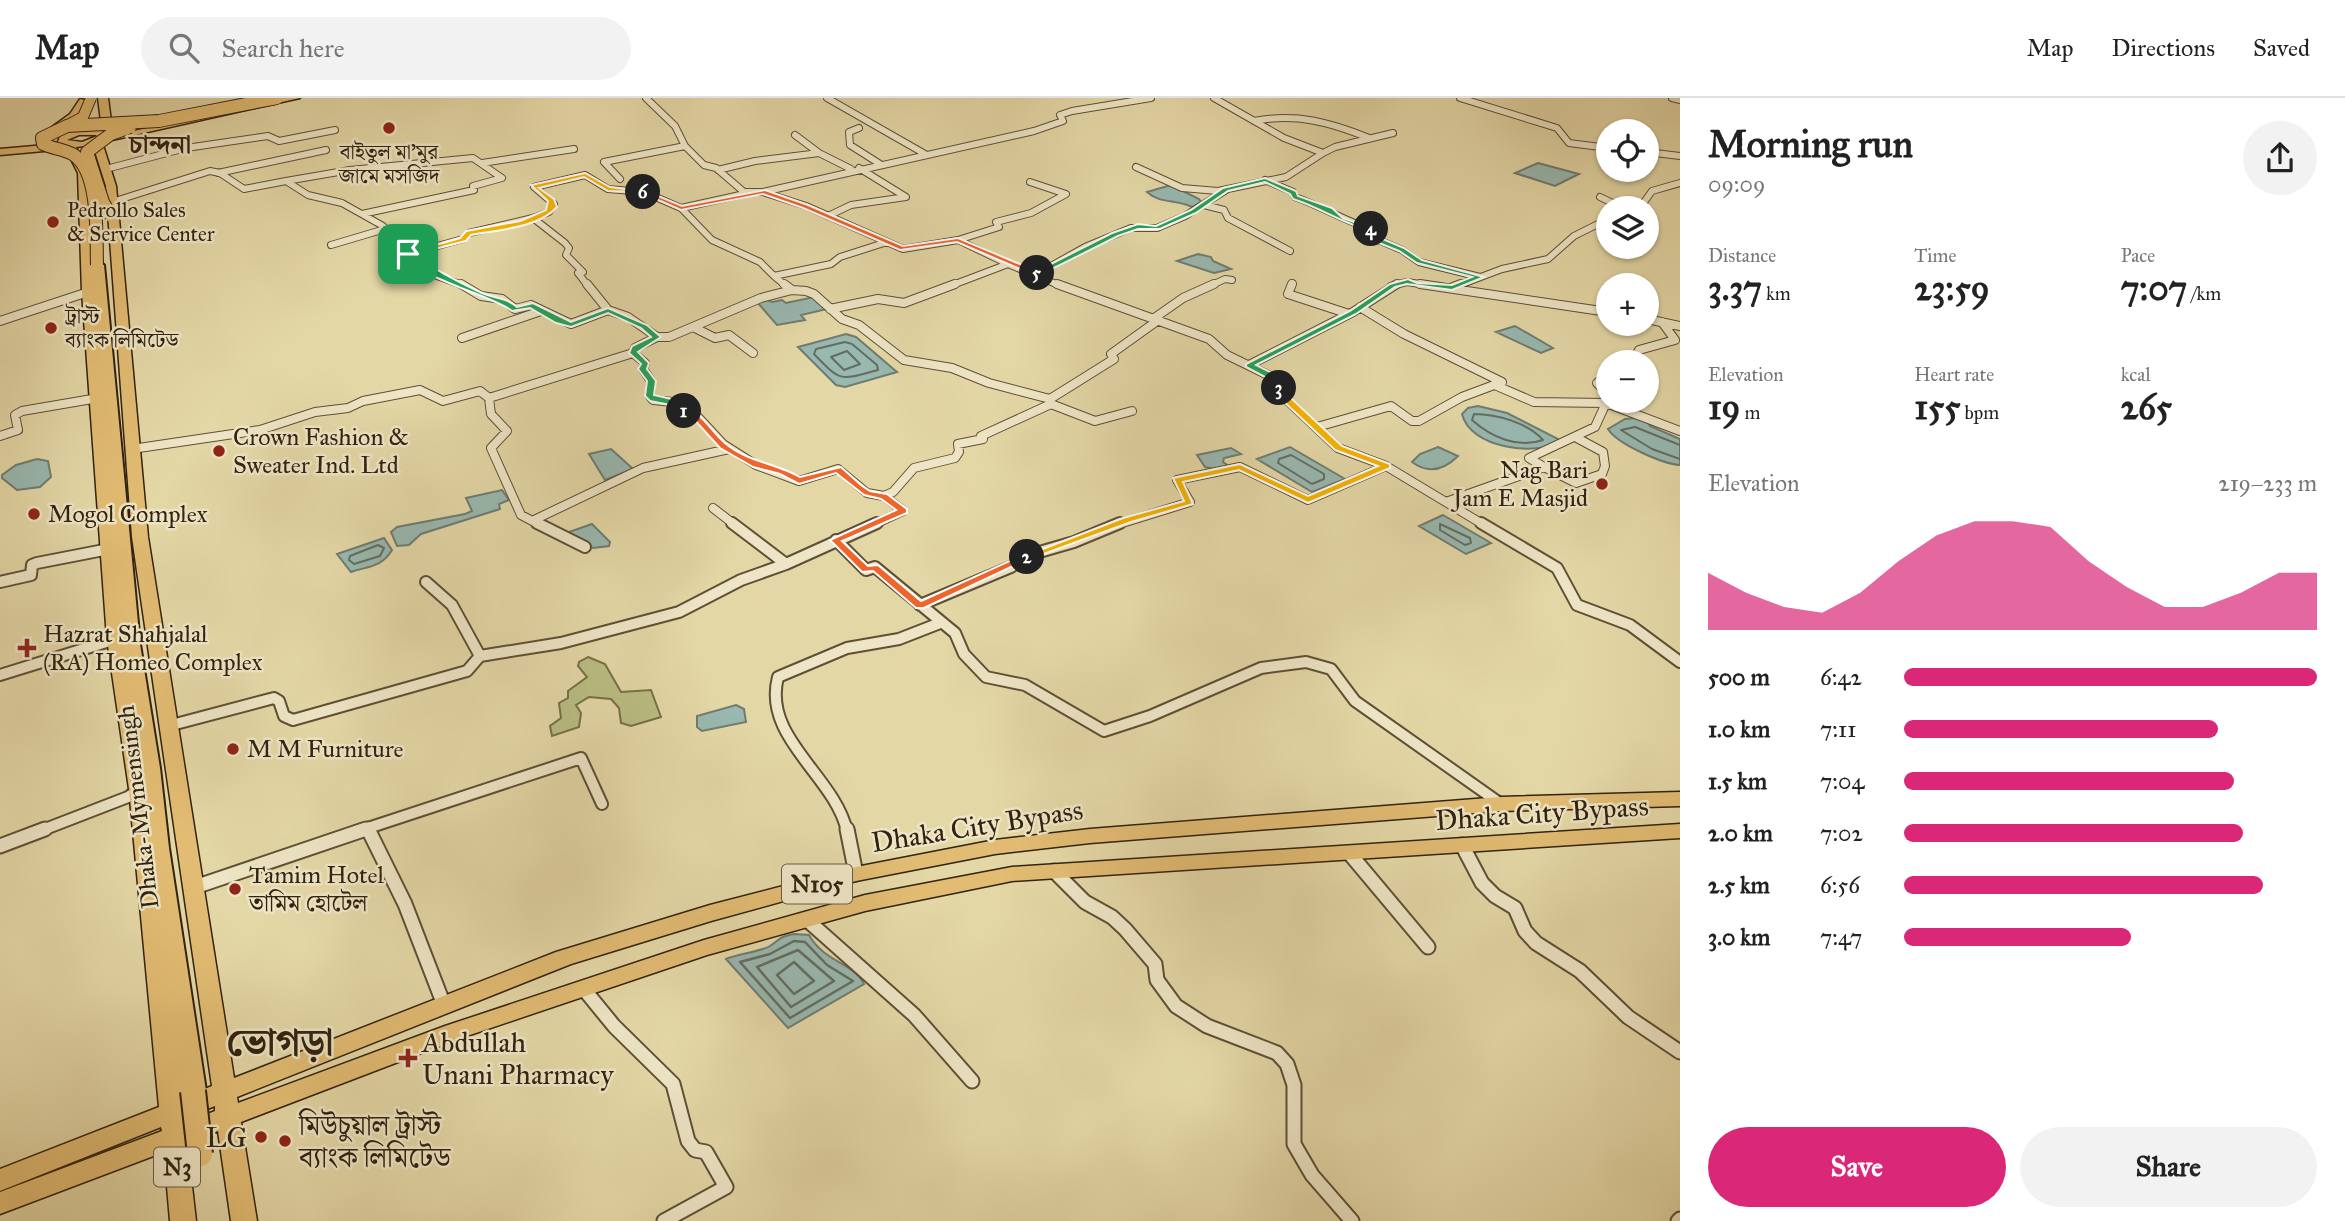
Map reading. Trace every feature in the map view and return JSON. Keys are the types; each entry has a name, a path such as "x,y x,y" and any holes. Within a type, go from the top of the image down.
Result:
{"highway":[{"path":"200,1154 158,848 150,768 130,644 113,467 103,307 93,277 97,227 87,170 74,155 46,147 41,141 45,134 67,136 277,98"},
{"path":"111,209 87,152 96,144 123,129 286,98"}],"main road":[{"path":"101,148 106,121 103,98"},
{"path":"106,121 147,120 269,98"},
{"path":"101,148 139,133 295,98"},
{"path":"67,136 81,120 85,99"},
{"path":"0,149 62,126 74,116 85,99"},
{"path":"101,148 147,120"},
{"path":"0,149 67,136 101,148 139,133"},
{"name":"Dhaka-Mymensingh","path":"67,136 83,173 93,277 98,398 116,639 139,789 183,1221"},
{"name":"Dhaka-Mymensingh","path":"101,148 121,299 140,537 226,1103"},
{"name":"Dhaka City Bypass","path":"226,1103 444,1005 564,958 710,912 926,858 1050,841 1501,804 1680,799"},
{"name":"Dhaka City Bypass","path":"226,1103 704,948 806,919 940,887 1012,874 1680,831"},
{"path":"0,1180 172,1124 226,1103"},
{"name":"N3","path":"226,1103 244,1221"},
{"path":"0,1203 172,1124"}],"street":[{"path":"646,98 675,126 685,146 704,165 718,170 749,193"},
{"path":"827,98 925,154"},
{"path":"681,208 1044,128 1063,121 1060,115 1072,111 1120,100 1151,98"},
{"path":"1214,98 1288,141 1323,153"},
{"path":"1460,98 1557,128 1569,143 1596,146"},
{"path":"1672,98 1680,100"},
{"path":"1254,121 1295,114 1343,127 1369,138"},
{"path":"859,128 849,132 849,145 880,164"},
{"path":"101,148 186,148 265,137 285,140 335,130"},
{"path":"1136,167 1182,188 1226,190 1290,175 1323,153 1393,133"},
{"path":"796,135 819,153 906,197 866,201 828,216"},
{"path":"620,179 604,162 685,146"},
{"path":"481,163 574,149"},
{"path":"111,209 202,172 218,173 326,150"},
{"path":"718,170 755,161 819,153"},
{"path":"1659,153 1680,156"},
{"path":"218,173 244,189 350,170 473,158 501,179 462,193 362,214"},
{"path":"408,254 463,239 469,233 549,212 554,204 534,187 585,175 608,189 644,192 681,208 706,236 760,262 792,290"},
{"path":"1265,180 1293,192 1295,197 1329,209 1340,219 1373,230 1367,235 1402,250 1419,262 1480,277"},
{"path":"286,181 309,195 334,200 362,214 385,229 393,244 437,276 464,285 481,296 502,299 515,309 531,305 571,324 608,310"},
{"path":"763,192 828,216 902,249 958,240 999,227 996,222 1031,213 1066,194 1030,182"},
{"path":"1648,196 1652,191 1680,183"},
{"path":"1035,275 1095,243 1131,228 1157,228 1204,205 1226,190"},
{"path":"1204,205 1224,210 1228,218 1290,251"},
{"path":"533,218 565,243 569,248 566,255 583,272 578,273 583,283 598,295 608,310 628,317 657,337"},
{"path":"1452,287 1548,259 1558,247 1596,225"},
{"path":"331,245 385,229"},
{"path":"958,240 1035,275 1209,339 1227,355 1272,377 1286,398 1338,448 1386,466 1557,568 1577,605 1630,625 1680,662"},
{"path":"774,276 831,264 840,257 887,242"},
{"path":"831,309 878,299 904,303 1008,264"},
{"path":"0,321 93,277"},
{"path":"884,496 893,492 914,468 955,458 959,452 958,444 983,439 981,436 1050,402 1114,359 1111,354 1183,298 1225,279 1231,280"},
{"path":"1249,365 1349,314 1392,285 1408,282 1596,310"},
{"path":"1292,283 1288,294 1349,314"},
{"path":"489,398 633,353 635,348 657,337 669,337 761,298 792,290 814,294 842,319 859,325 904,360 952,368 1050,402 1095,421 1132,411"},
{"path":"1317,427 1391,406 1412,421 1419,421 1462,397 1502,382 1404,334 1360,307"},
{"path":"462,338 541,311"},
{"path":"1659,321 1680,326"},
{"path":"1639,350 1675,340 1662,322"},
{"path":"693,327 715,338 729,335 753,353"},
{"path":"168,726 274,698 279,701 284,716 293,720 467,671 480,656 561,642 679,612 741,580 786,564 903,511 884,496 867,493 838,469 799,481 784,472 757,465 729,449 696,415 691,416 673,402 653,400 650,396 651,381 643,369 645,363 633,353"},
{"path":"1497,386 1534,402 1596,399"},
{"path":"132,449 260,430 315,412 348,408 363,401 402,393 420,390 443,401 480,391 489,398 491,414 507,431 491,448 521,515 585,547"},
{"path":"0,436 18,430 15,415 22,411 98,398"},
{"path":"1577,438 1603,452 1605,466 1602,474 1576,483 1529,458 1577,438 1595,427 1602,413"},
{"path":"1640,413 1680,431"},
{"path":"534,520 638,469 671,460 704,458 729,449"},
{"path":"920,605 1011,567 1029,555 1074,542 1127,520 1190,502 1177,480 1240,467 1308,500 1386,466"},
{"path":"1446,502 1544,467"},
{"path":"713,508 786,564"},
{"path":"836,540 866,570 874,567 955,633 964,654 986,677 1025,685 1104,731 1151,716 1248,672 1282,663 1310,662 1329,668 1343,683 1346,693 1366,709 1501,804"},
{"path":"0,582 31,575 32,565 37,562 108,549"},
{"path":"426,582 435,587 456,612 480,656"},
{"path":"856,874 843,814 776,712 774,683 778,677 847,648 899,639 940,622"},
{"path":"0,675 116,639"},
{"path":"192,888 581,758 602,804"},
{"path":"0,846 128,797 139,789"},
{"path":"368,828 405,904 444,1005"},
{"path":"1462,845 1493,898 1515,908 1525,932 1536,943 1580,971 1628,1017 1680,1052"},
{"path":"1350,854 1428,947"},
{"path":"1054,871 1085,902 1112,917 1141,948 1155,964 1154,976 1175,1006 1217,1031 1277,1053 1292,1066 1294,1082 1289,1124 1295,1145 1304,1162 1352,1221"},
{"path":"806,919 914,1015 972,1081"},
{"path":"583,989 614,1026 673,1084 691,1147 706,1152 726,1187 664,1221"}],"green space":[{"path":"588,657 605,664 621,692 651,690 661,717 631,726 621,723 619,708 611,699 589,697 576,705 581,713 579,727 552,736 550,726 561,718 559,703 568,698 568,691 587,677 578,666 579,662"}],"water":[{"path":"1538,163 1579,174 1555,186 1515,173"},
{"path":"1171,185 1201,202 1192,207 1157,198 1147,192"},
{"path":"1198,254 1211,257 1213,261 1231,269 1214,273 1177,261"},
{"path":"814,297 827,309 801,315 805,320 777,325 757,302 765,299 772,302 782,300 786,303"},
{"path":"1515,326 1553,348 1541,353 1496,332"},
{"path":"846,334 856,337 897,372 845,387 836,385 798,347"},
{"path":"1478,406 1507,413 1562,441 1537,448 1490,442 1468,426 1462,414 1468,408"},
{"path":"1625,419 1647,421 1650,426 1680,439 1680,465 1641,452 1621,441 1608,429"},
{"path":"1290,447 1345,479 1312,492 1257,459"},
{"path":"1438,447 1458,456 1447,465 1436,469 1424,468 1412,462 1420,454"},
{"path":"1231,448 1241,454 1224,458 1223,462 1229,466 1220,470 1205,467 1197,455"},
{"path":"611,449 633,469 605,480 589,454"},
{"path":"37,459 48,461 51,477 40,487 17,490 2,478 2,475 16,465"},
{"path":"502,490 509,500 499,504 500,509 421,534 409,545 397,546 391,532 397,527 465,514 472,511 466,498"},
{"path":"1443,515 1491,543 1466,554 1419,526"},
{"path":"592,524 610,542 609,546 593,548 569,532"},
{"path":"384,538 392,550 384,560 375,565 351,572 337,554"},
{"path":"736,705 744,709 746,722 702,731 697,727 697,716"},
{"path":"794,934 809,935 815,944 853,971 864,984 788,1028 726,959 767,948 782,937"}],"place":[{"name":"বাইতুল মা'মুর জামে মসজিদ","path":"389,128"},
{"name":"Pedrollo Sales & Service Center","path":"53,222"},
{"name":"ট্রাস্ট ব্যাংক লিমিটেড","path":"51,328"},
{"name":"Crown Fashion & Sweater Ind. Ltd","path":"219,451"},
{"name":"Nag Bari Jam E Masjid","path":"1602,484"},
{"name":"Mogol Complex","path":"34,514"},
{"name":"Hazrat Shahjalal (RA) Homeo Complex","path":"27,648"},
{"name":"M M Furniture","path":"233,749"},
{"name":"Tamim Hotel তামিম হোটেল","path":"235,889"},
{"name":"Abdullah Unani Pharmacy","path":"408,1058"},
{"name":"LG","path":"261,1137"},
{"name":"মিউচুয়াল ট্রাস্ট ব্যাংক লিমিটেড","path":"285,1141"}],"district":[{"name":"চান্দনা","path":"160,144"},
{"name":"ভোগড়া","path":"280,1042"}],"route":[{"path":"585,175 608,189 644,192 669,206 681,208 763,192 806,206 902,249 958,240 1035,275 1068,255 1115,234 1138,227 1157,228 1185,216 1226,190 1265,180 1293,192 1297,195 1293,196 1295,197 1329,209 1338,214 1340,219 1373,230 1367,235 1389,243 1419,262 1480,277 1452,287 1408,282 1392,285 1353,312 1249,365 1272,377 1286,398 1338,448 1386,466 1308,500 1240,467 1177,480 1190,502 1127,520 1074,542 1029,555 1011,567 920,605 874,567 866,570 836,540 903,511 884,496 867,493 838,469 799,481 784,472 757,465 723,446 696,415 691,416 673,402 653,400 650,396 651,381 643,369 645,363 633,353 635,348 657,337 644,326 608,310 571,324 559,321 531,305 515,309 495,296 481,296 464,285 437,276 408,254 466,238 464,235 469,233 522,223 549,212 554,204 542,191 534,187 585,175"}]}
